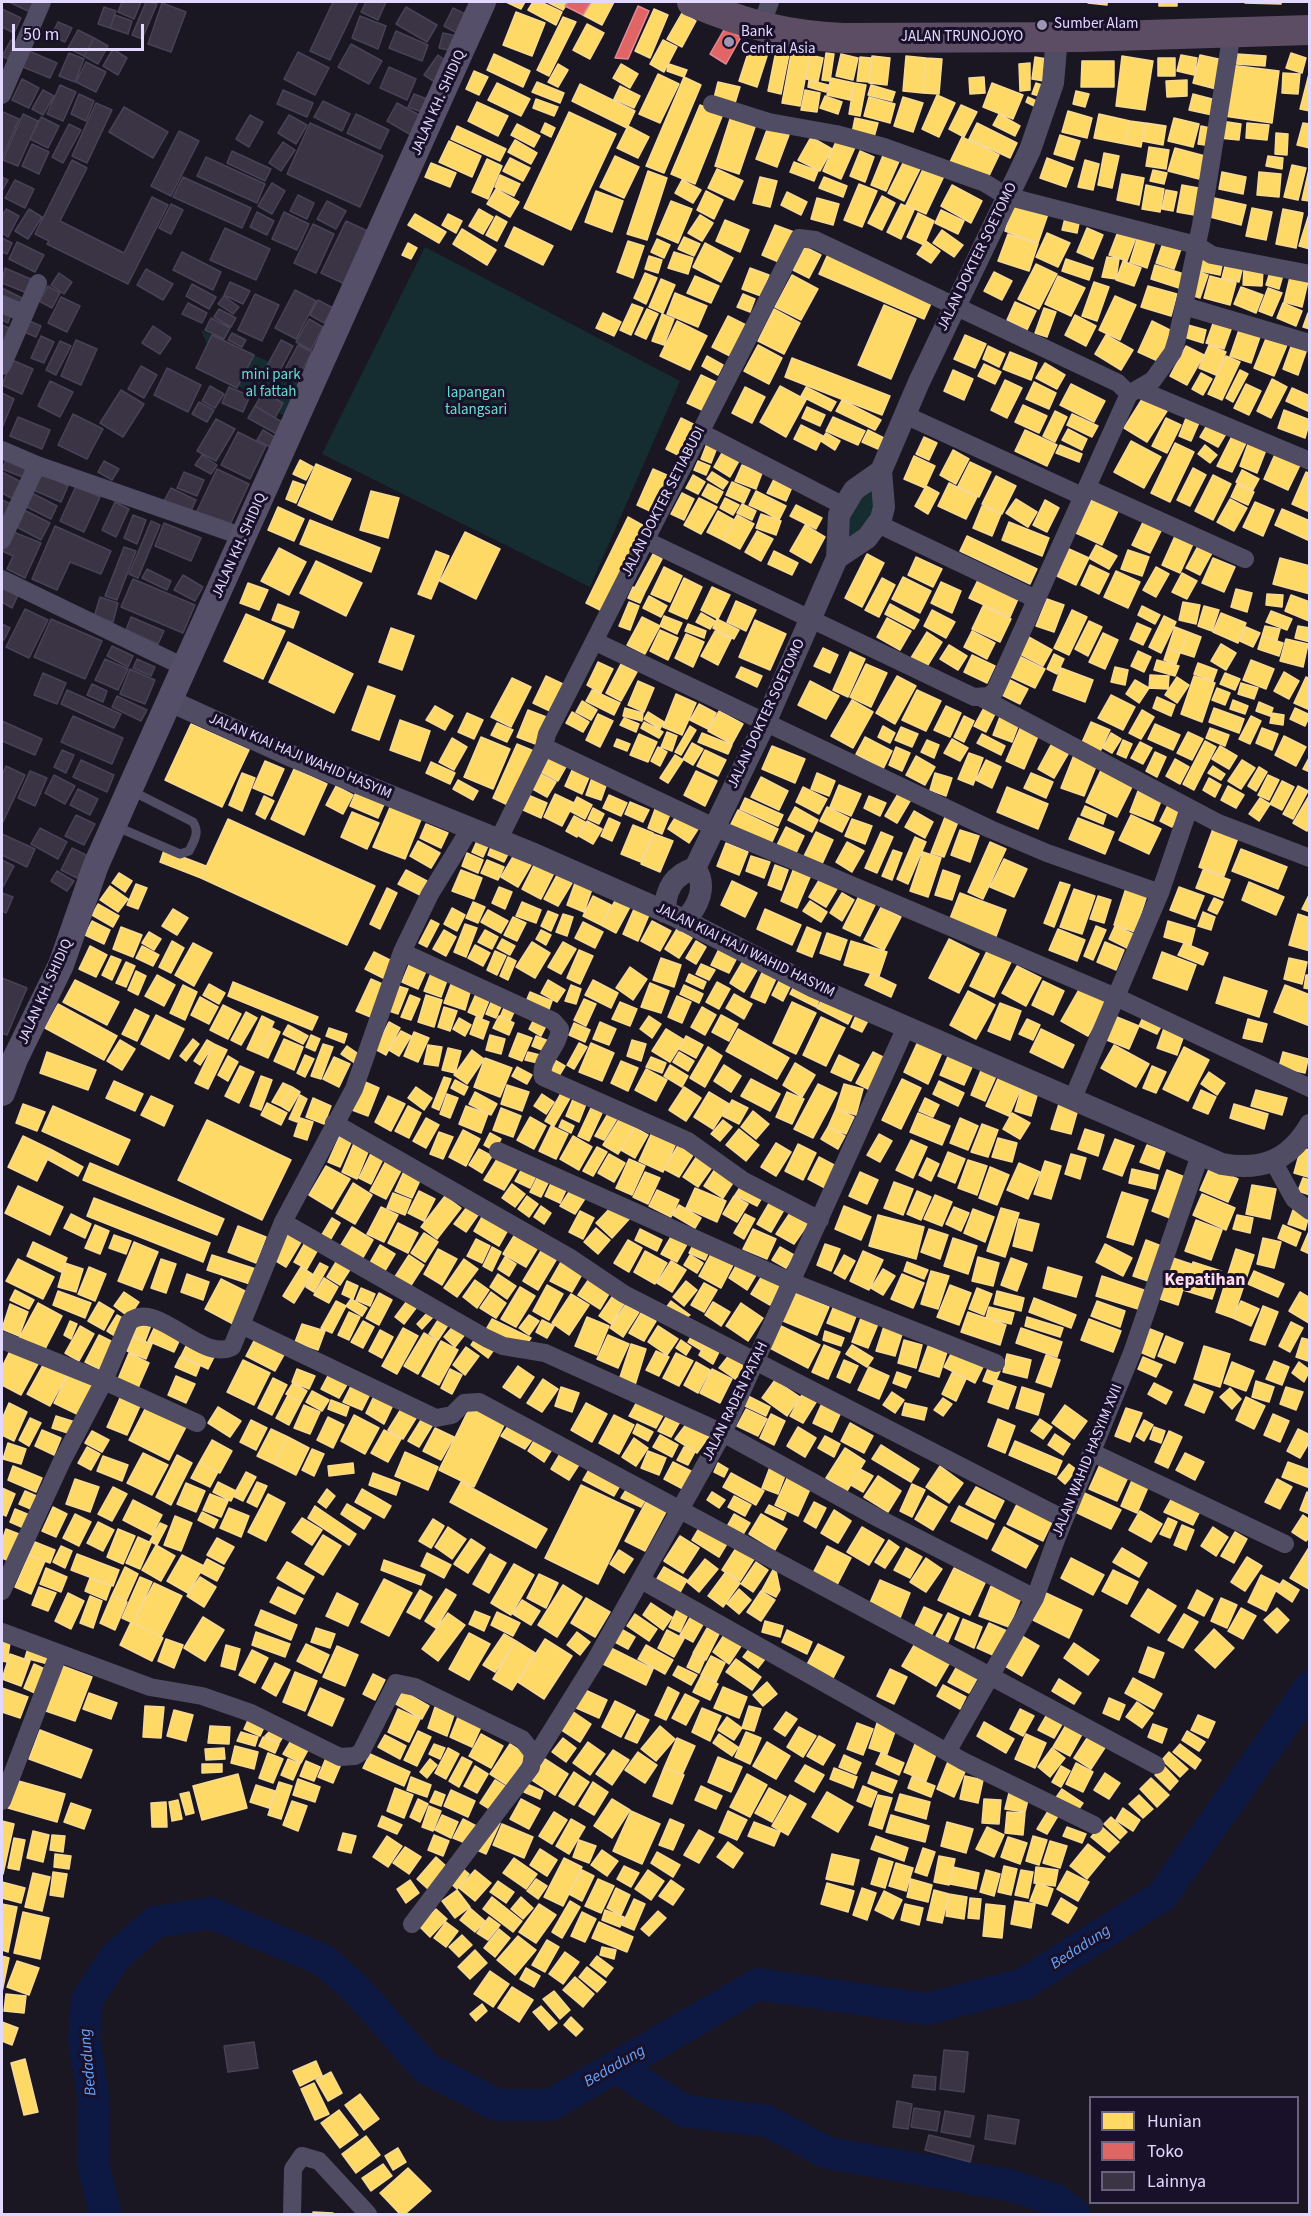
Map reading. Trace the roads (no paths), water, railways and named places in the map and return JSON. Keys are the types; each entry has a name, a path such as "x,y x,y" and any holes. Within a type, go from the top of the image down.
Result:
{"highway":[{"name":"JALAN TRUNOJOYO","path":"692,2 765,15 809,36 844,38 1057,38 1310,30"}],"main road":[{"name":"JALAN KH. SHIDIQ","path":"2,1093 15,1059 61,965 96,865 129,790 483,2"}],"street":[{"path":"2,95 42,2"},
{"path":"645,540 974,697 989,696 995,691 1133,392 1153,380 1173,352 1196,245 1232,32"},
{"name":"JALAN DOKTER SOETOMO","path":"878,524 884,507 881,471 954,306 1029,150 1053,83 1057,38"},
{"path":"712,104 769,122 836,134 884,147 985,183 1006,196 1196,245 1212,255 1310,274"},
{"name":"JALAN DOKTER SETIABUDI","path":"499,838 552,751 547,734 795,243 802,237 815,240 954,306"},
{"path":"2,366 23,313 38,283"},
{"path":"2,304 23,313"},
{"path":"954,306 1133,392 1310,461"},
{"path":"1184,306 1310,343"},
{"path":"905,415 1245,559"},
{"path":"700,432 844,506"},
{"path":"2,450 37,465 244,537"},
{"path":"2,540 37,465"},
{"name":"JALAN DOKTER SOETOMO","path":"695,868 765,723 837,558 838,522 844,506 861,485 881,471"},
{"path":"837,558 867,538 878,524 1036,599"},
{"path":"2,579 184,667"},
{"path":"594,641 983,826 1047,853 1160,893"},
{"path":"980,697 1218,824 1310,858"},
{"name":"JALAN KIAI HAJI WAHID HASYIM","path":"170,701 289,755 499,838 675,917 814,987 1200,1155 1243,1168 1273,1161 1302,1138 1310,1125"},
{"path":"552,751 714,827 1116,997 1310,1088"},
{"path":"1073,1098 1160,893 1189,808"},
{"path":"2,1591 77,1430 104,1381 129,1322 136,1317 152,1316 181,1335 220,1350 232,1347 284,1222 334,1123 354,1089 402,952 430,894 471,827"},
{"path":"695,868 702,885 701,893 691,914 675,917 669,886 678,876 695,868"},
{"path":"402,952 553,1021 560,1029 559,1036 543,1068 543,1077 688,1141 744,1181 820,1220"},
{"name":"JALAN RADEN PATAH","path":"412,1924 518,1787 680,1512 723,1433 756,1363 906,1027"},
{"path":"334,1123 569,1257 624,1294 1064,1518"},
{"path":"498,1151 792,1282 996,1363"},
{"name":"JALAN WAHID HASYIM XVII","path":"947,1752 1035,1598 1064,1518 1132,1353 1200,1155"},
{"path":"1273,1161 1294,1199 1310,1211"},
{"path":"284,1222 448,1319 503,1346 545,1353 723,1433 880,1519 1035,1598"},
{"path":"241,1325 436,1418 452,1415 464,1403 479,1402 680,1512 992,1675 1156,1765"},
{"path":"2,1340 104,1381 197,1423"},
{"path":"1091,1452 1285,1544"},
{"path":"641,1580 947,1752 1094,1825"},
{"path":"2,1632 58,1655 150,1687 202,1696 251,1713 340,1757 355,1756 361,1752 393,1685 403,1682 522,1739 530,1746 534,1759"},
{"path":"2,1801 58,1655"},
{"path":"292,2214 293,2169 302,2156 309,2156 319,2161 368,2214"}],"lane":[{"path":"114,825 180,854 189,851 195,839 197,827 193,822 129,790"}],"waterway":[{"name":"Bedadung","path":"105,2214 93,2163 93,2095 84,2040 87,2000 115,1957 155,1922 211,1913 323,1960 354,1987 426,2068 497,2105 550,2105 758,1984 926,2009 1023,1984 1162,1896 1310,1687"},
{"path":"616,2067 685,2111 767,2121 828,2153 1009,2185 1056,2200 1074,2214"}],"place":[{"name":"Sumber Alam","path":"1042,25"},
{"name":"Bank Central Asia","path":"729,42"}],"district":[{"name":"Kepatihan","path":"1205,1281"}],"park label":[{"name":"mini park al fattah","path":"271,384"},
{"name":"lapangan talangsari","path":"476,402"}]}
